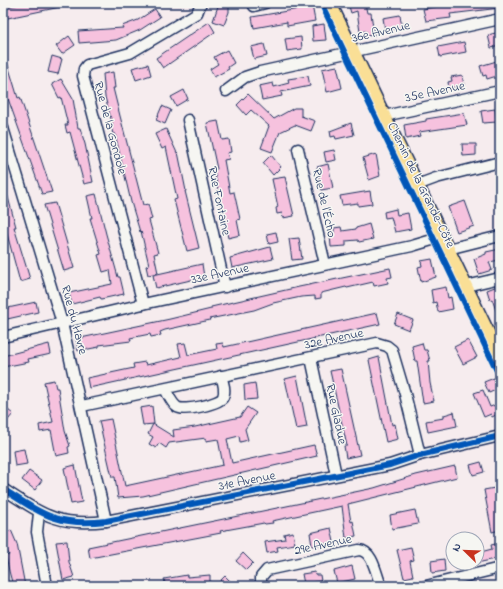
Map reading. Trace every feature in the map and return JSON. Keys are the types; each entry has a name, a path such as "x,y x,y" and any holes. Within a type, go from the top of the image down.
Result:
{"main road":[{"name":"Chemin de la Grande-Côte","path":"330,3 498,350"}],"street":[{"name":"Rue de la Gondole","path":"142,304 83,76 84,69 87,65 130,53 196,13 201,3"},
{"path":"254,6 265,3"},
{"name":"36e Avenue","path":"226,91 245,77 254,73 500,19"},
{"name":"35e Avenue","path":"384,116 500,92"},
{"name":"Rue Fontaine","path":"188,120 225,287"},
{"name":"Rue du Havre","path":"3,128 62,323 82,406 106,521"},
{"name":"Rue de l'Écho","path":"298,148 325,264"},
{"path":"417,185 436,178 500,162"},
{"path":"448,249 500,236"},
{"name":"33e Avenue","path":"3,337 142,304 423,244 442,237"},
{"path":"466,286 500,278"},
{"name":"32e Avenue","path":"82,406 377,343 388,346 392,350 405,394 420,455"},
{"name":"Rue Gladue","path":"311,358 336,475"},
{"path":"165,389 176,407 182,410 218,402 223,398 225,388 221,376"},
{"name":"31e Avenue","path":"3,489 39,513 65,522 82,524 106,521 390,465 420,455 500,436"},
{"path":"39,513 37,532 47,586"},
{"name":"29e Avenue","path":"261,586 261,577 267,570 359,550 365,551 368,555 381,586"},
{"path":"426,586 500,568"}],"building":[{"path":"24,3 65,3 65,6 3,19 3,8"},
{"path":"219,3 229,3 229,12 224,25 213,21"},
{"path":"348,3 365,3 367,13 371,13 374,35 366,36 366,31 360,32 357,11 351,13"},
{"path":"458,3 500,3 500,8 450,14 451,18 426,21 423,9"},
{"path":"312,5 315,21 287,26 287,22 254,28 252,17 299,9"},
{"path":"155,9 160,17 140,30 116,40 79,43 78,31 123,28 122,26 138,20"},
{"path":"400,15 402,28 385,30 383,18"},
{"path":"209,22 215,32 163,68 156,58"},
{"path":"324,24 326,40 313,41 312,26"},
{"path":"499,32 500,46 491,48 488,35"},
{"path":"69,36 75,45 62,54 56,46"},
{"path":"301,37 302,49 287,51 285,39"},
{"path":"464,42 466,52 440,57 438,47"},
{"path":"264,44 267,56 254,59 251,47"},
{"path":"227,50 234,63 228,67 229,69 214,77 210,69 218,64 214,57"},
{"path":"5,55 18,98 20,97 52,192 42,194 6,93 3,82 3,56"},
{"path":"52,56 62,59 58,74 48,72"},
{"path":"500,60 500,75 487,79 486,75 483,76 480,66"},
{"path":"148,64 151,75 136,80 132,68"},
{"path":"337,66 342,88 327,92 322,69"},
{"path":"113,72 115,88 113,88 143,205 148,204 152,219 149,220 158,253 154,254 158,273 148,275 146,266 149,265 141,231 140,232 131,202 105,97 103,74"},
{"path":"462,75 464,85 449,88 448,82 452,81 451,77"},
{"path":"308,76 310,86 281,92 282,96 262,100 259,86 273,83 274,87 289,83 288,79"},
{"path":"61,79 73,99 78,128 80,128 85,144 93,182 84,184 70,132 67,133 65,125 68,125 61,97 59,98 52,84"},
{"path":"184,90 188,99 176,106 171,97"},
{"path":"248,94 274,119 294,108 301,108 301,116 315,121 311,131 295,125 280,132 272,152 261,148 269,126 251,110 246,115 237,105"},
{"path":"162,106 171,110 165,124 156,120"},
{"path":"495,109 497,122 483,123 481,111"},
{"path":"464,113 467,125 419,132 420,136 406,139 404,125 426,121 426,119"},
{"path":"218,121 222,140 229,139 231,152 227,153 229,159 224,160 230,193 234,192 240,219 237,220 240,235 228,238 214,170 217,169 207,123"},
{"path":"351,123 354,135 336,139 335,136 331,137 330,131"},
{"path":"166,129 177,153 178,152 185,191 199,248 187,251 174,200 177,199 166,147 162,149 155,134"},
{"path":"462,144 476,144 476,155 463,156"},
{"path":"334,150 336,160 326,162 324,152"},
{"path":"376,154 380,176 369,180 363,158"},
{"path":"271,155 281,167 273,175 263,163"},
{"path":"328,164 333,188 321,190 317,167"},
{"path":"285,177 294,216 283,218 282,213 277,214 276,208 278,207 272,179"},
{"path":"3,186 5,186 16,227 14,227 30,279 20,282 3,219"},
{"path":"370,191 372,204 358,206 358,203 342,205 340,196"},
{"path":"96,194 124,294 101,299 100,297 72,304 69,293 112,284 110,270 103,272 98,255 101,254 90,218 92,218 87,196"},
{"path":"465,201 474,226 457,232 448,207"},
{"path":"55,203 74,268 64,271 44,205"},
{"path":"396,209 397,215 408,213 411,229 395,232 391,217 385,218 384,212"},
{"path":"369,224 373,239 359,242 358,240 346,241 346,246 331,247 330,234 334,233 334,228 341,227 342,231 356,229"},
{"path":"276,232 278,242 269,244 267,234"},
{"path":"299,238 302,259 292,260 289,239"},
{"path":"270,247 273,259 232,268 230,258"},
{"path":"500,249 500,260 489,262 492,270 479,274 474,259 486,254 486,252"},
{"path":"432,259 436,277 421,282 418,267 422,266 421,261"},
{"path":"202,264 204,277 156,288 153,275"},
{"path":"390,268 392,277 387,278 388,283 374,286 373,282 321,293 321,298 315,299 315,296 301,297 273,303 254,310 165,330 160,332 161,335 151,337 150,334 130,338 131,341 99,345 99,347 78,351 76,339 170,319 211,309 211,307 299,287"},
{"path":"500,285 500,318 499,319 487,290"},
{"path":"446,287 448,298 451,297 453,309 438,312 436,302 433,303 431,290"},
{"path":"36,302 38,312 3,320 3,309"},
{"path":"377,313 380,324 89,388 87,378 134,368 133,364 145,362 146,365 181,357 178,344 185,343 188,355 217,349 216,344 223,343 224,347"},
{"path":"398,314 413,320 409,330 394,324"},
{"path":"468,340 477,357 463,364 454,347"},
{"path":"422,343 424,350 427,350 430,361 428,361 430,383 434,401 423,403 417,361 415,361 412,346"},
{"path":"49,344 51,354 28,359 29,362 3,367 3,356"},
{"path":"379,357 392,425 395,424 398,439 386,442 369,360"},
{"path":"341,369 360,455 346,458 344,446 347,446 330,371"},
{"path":"297,376 307,427 296,429 285,379"},
{"path":"494,378 498,389 489,393 484,382"},
{"path":"54,380 56,388 58,388 65,431 70,446 68,447 69,453 56,456 51,430 40,432 39,425 53,422 44,382"},
{"path":"255,383 257,399 245,400 244,385"},
{"path":"483,390 490,407 498,404 500,413 492,417 491,414 484,417 474,393"},
{"path":"3,406 13,414 3,426"},
{"path":"152,406 154,424 143,425 140,408"},
{"path":"247,407 256,413 245,429 248,440 240,442 239,436 227,439 232,463 314,445 317,456 143,496 118,498 115,477 112,477 99,421 111,419 125,486 223,465 218,439 206,441 206,438 169,443 166,448 159,443 156,448 149,444 153,437 148,434 153,424 174,437 173,430 195,427 240,417"},
{"path":"454,412 457,426 428,432 426,421 444,418 444,415"},
{"path":"24,449 27,464 15,466 13,451"},
{"path":"481,462 484,472 473,475 470,465"},
{"path":"75,465 82,502 71,504 64,468"},
{"path":"455,466 457,477 348,504 351,522 353,521 356,536 346,538 342,506 272,521 273,523 264,523 220,531 221,533 90,558 88,547 374,488 416,475"},
{"path":"29,471 42,480 35,490 22,480"},
{"path":"500,487 500,530 492,532 484,490"},
{"path":"415,510 418,524 392,529 390,515"},
{"path":"331,528 334,542 312,546 310,533"},
{"path":"11,530 17,544 25,586 13,586 9,571 6,556 9,555 3,542 3,534"},
{"path":"293,532 295,544 277,547 278,551 267,553 265,542 285,539 284,534"},
{"path":"67,541 69,562 74,577 63,580 56,542"},
{"path":"500,543 500,558 485,561 485,551 492,549 491,545"},
{"path":"411,547 414,560 410,561 413,576 404,578 397,550"},
{"path":"243,553 253,563 246,570 236,561"},
{"path":"444,559 445,571 432,573 431,561"},
{"path":"352,566 355,579 337,583 334,571"},
{"path":"315,572 316,575 320,575 321,581 304,584 302,574"},
{"path":"187,575 187,577 210,575 210,586 166,586 164,579"},
{"path":"225,576 235,586 215,586"}],"cycle path":[{"path":"321,3 500,377"},
{"path":"3,489 40,512 51,517 75,522 106,521 390,465 420,455 500,436"}]}
